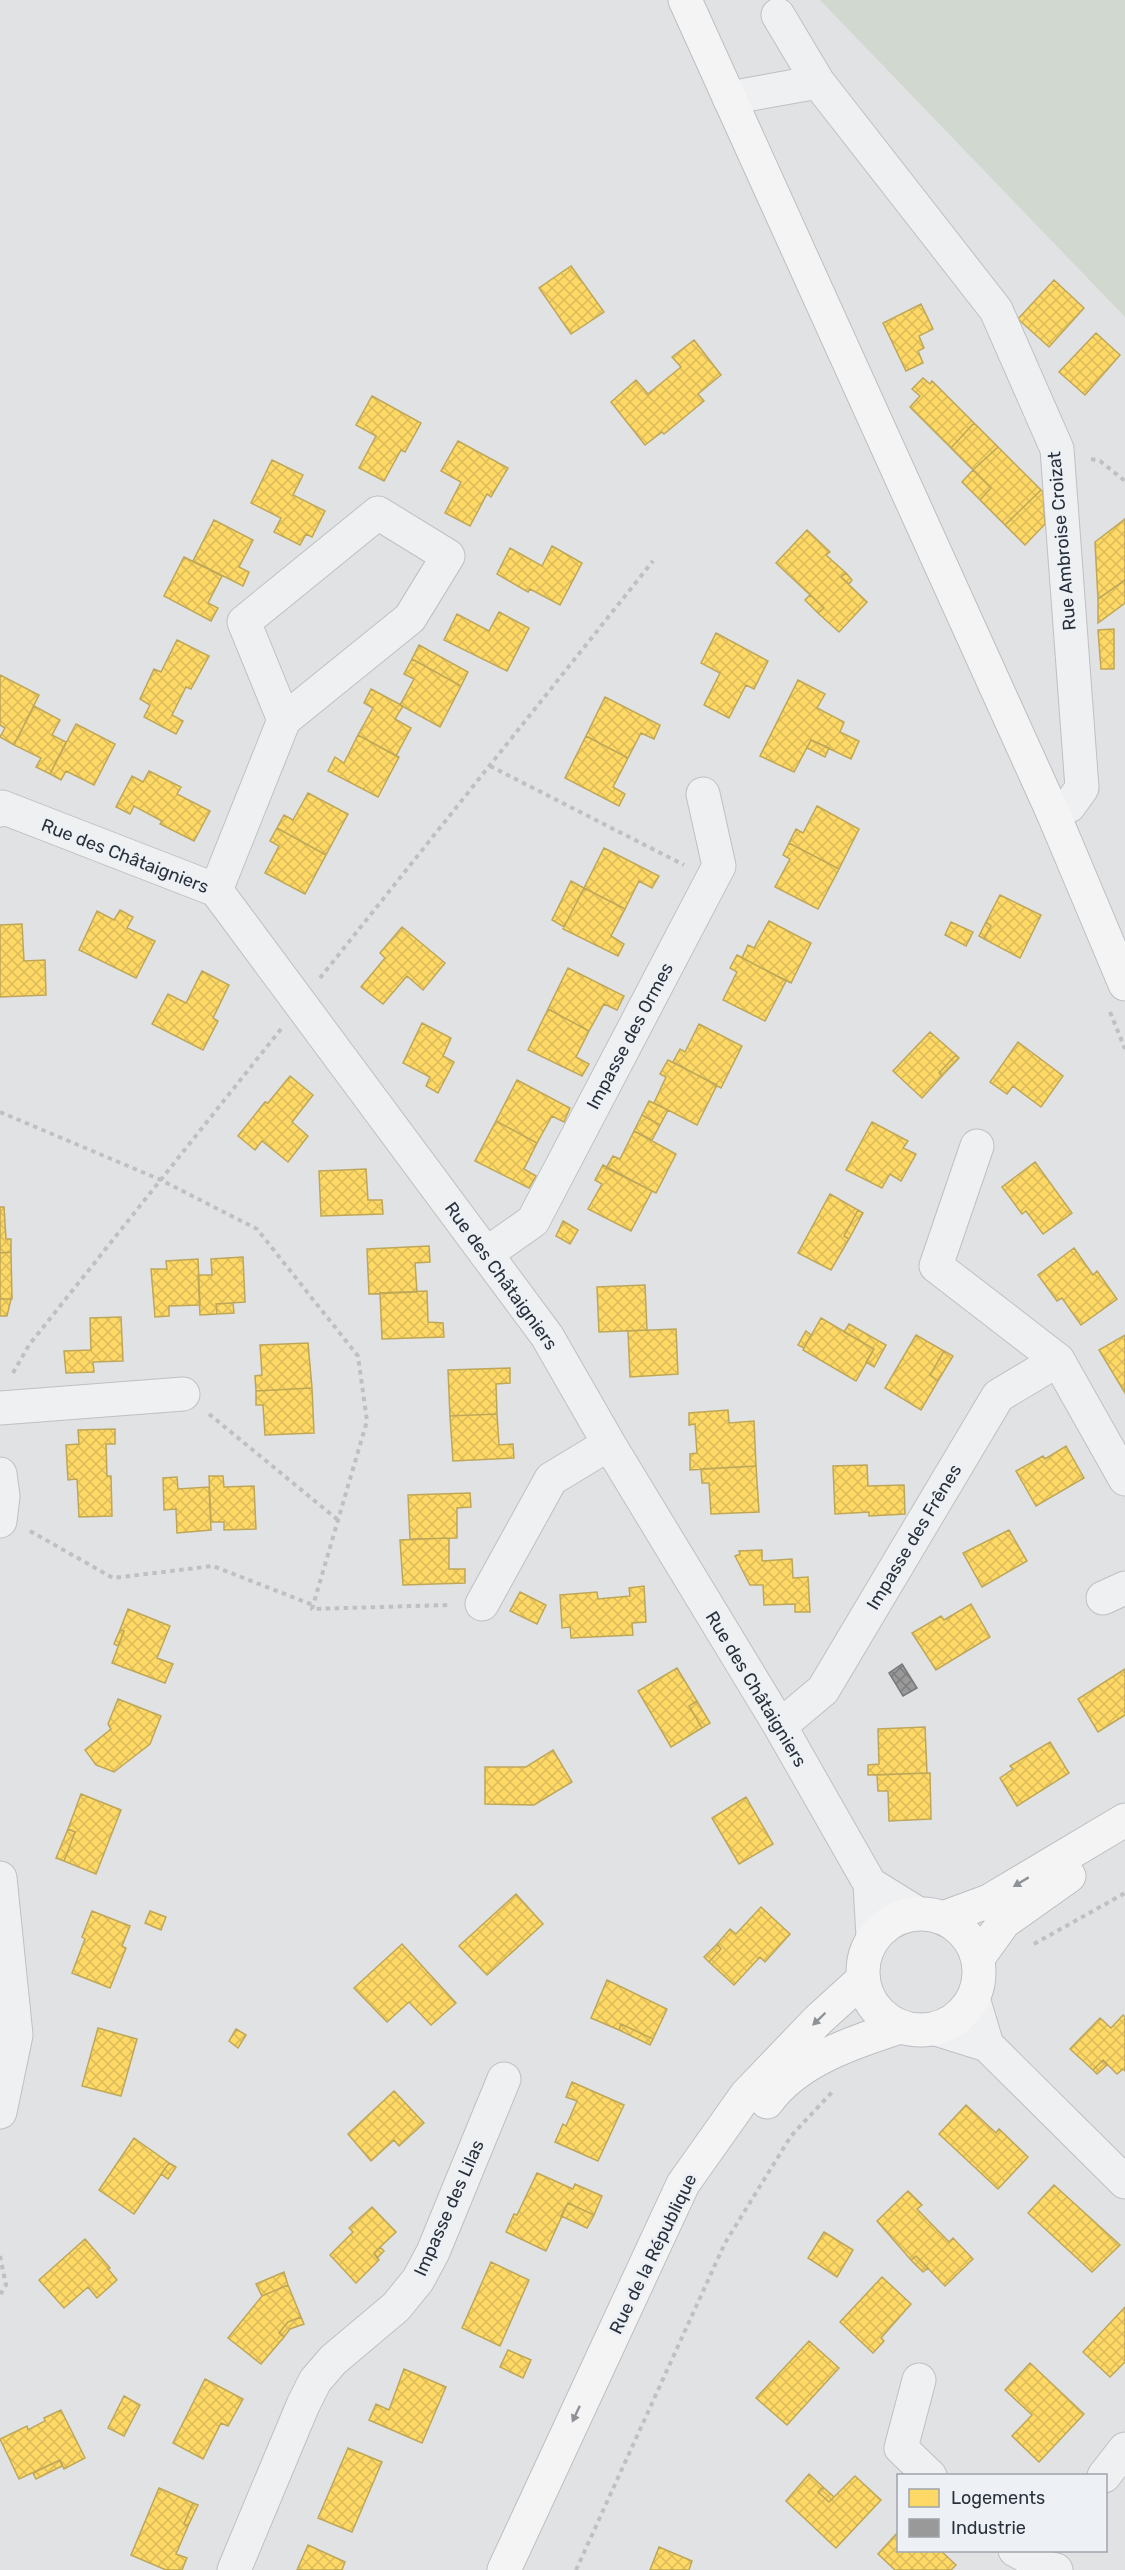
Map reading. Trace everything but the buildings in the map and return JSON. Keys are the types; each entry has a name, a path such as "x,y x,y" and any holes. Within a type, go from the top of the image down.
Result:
{"main road":[{"path":"685,0 1053,813 1125,984"},
{"path":"930,1916 958,1927 970,1941 978,1958 979,1972 973,1998 957,2017 936,2029 918,2031 900,2027 886,2020 875,2009 867,1995 862,1980 864,1958 873,1937 885,1925 900,1917 930,1916 989,1901 1125,1820"},
{"path":"978,1958 1004,1922 1125,1840"},
{"name":"Rue de la République","path":"504,2570 683,2184 746,2095 818,2020 862,1980"},
{"name":"Rue de la République","path":"528,2570 696,2202 779,2085 842,2046 900,2027"}],"street":[{"name":"Rue Ambroise Croizat","path":"778,15 818,82 996,310 1057,449 1082,788 1069,806 1053,813"},
{"path":"729,98 818,82"},
{"path":"216,890 284,720 410,618 448,556 378,513 244,622 284,720"},
{"name":"Impasse des Ormes","path":"486,1254 533,1221 719,866 703,794"},
{"name":"Rue des Châtaigniers","path":"1,808 216,890 548,1336 609,1444 780,1726 870,1884 873,1937"},
{"path":"976,1146 936,1266 1058,1360 1125,1479"},
{"name":"Impasse des Frênes","path":"780,1726 823,1690 998,1396 1058,1360"},
{"path":"0,1408 183,1394"},
{"path":"482,1604 551,1479 609,1444"},
{"path":"0,1474 3,1496 0,1521"},
{"path":"0,1878 16,2035 0,2112"},
{"name":"Rue des Châtaigniers","path":"870,1884 930,1916"},
{"path":"973,1998 987,2045"},
{"path":"936,2029 987,2045 1125,2182"},
{"name":"Impasse des Lilas","path":"234,2570 303,2404 315,2382 333,2360 396,2307 434,2252 504,2079"},
{"path":"919,2380 901,2448 929,2474"},
{"path":"1105,2474 1125,2449"},
{"path":"1020,2552 1056,2570"},
{"path":"1064,2570 1068,2552"}],"path":[{"path":"490,765 712,879"},
{"path":"0,1112 161,1180 257,1229 358,1356 367,1421 312,1610 482,1604"},
{"path":"183,1394 338,1520"},
{"path":"1,1515 113,1578 213,1566 313,1605"},
{"path":"1030,1947 1125,1893"},
{"path":"576,2570 725,2243 791,2136 836,2087"},
{"path":"0,2256 6,2285 0,2295"}],"shaded area":[{"path":"820,0 1125,0 1125,317"}]}
